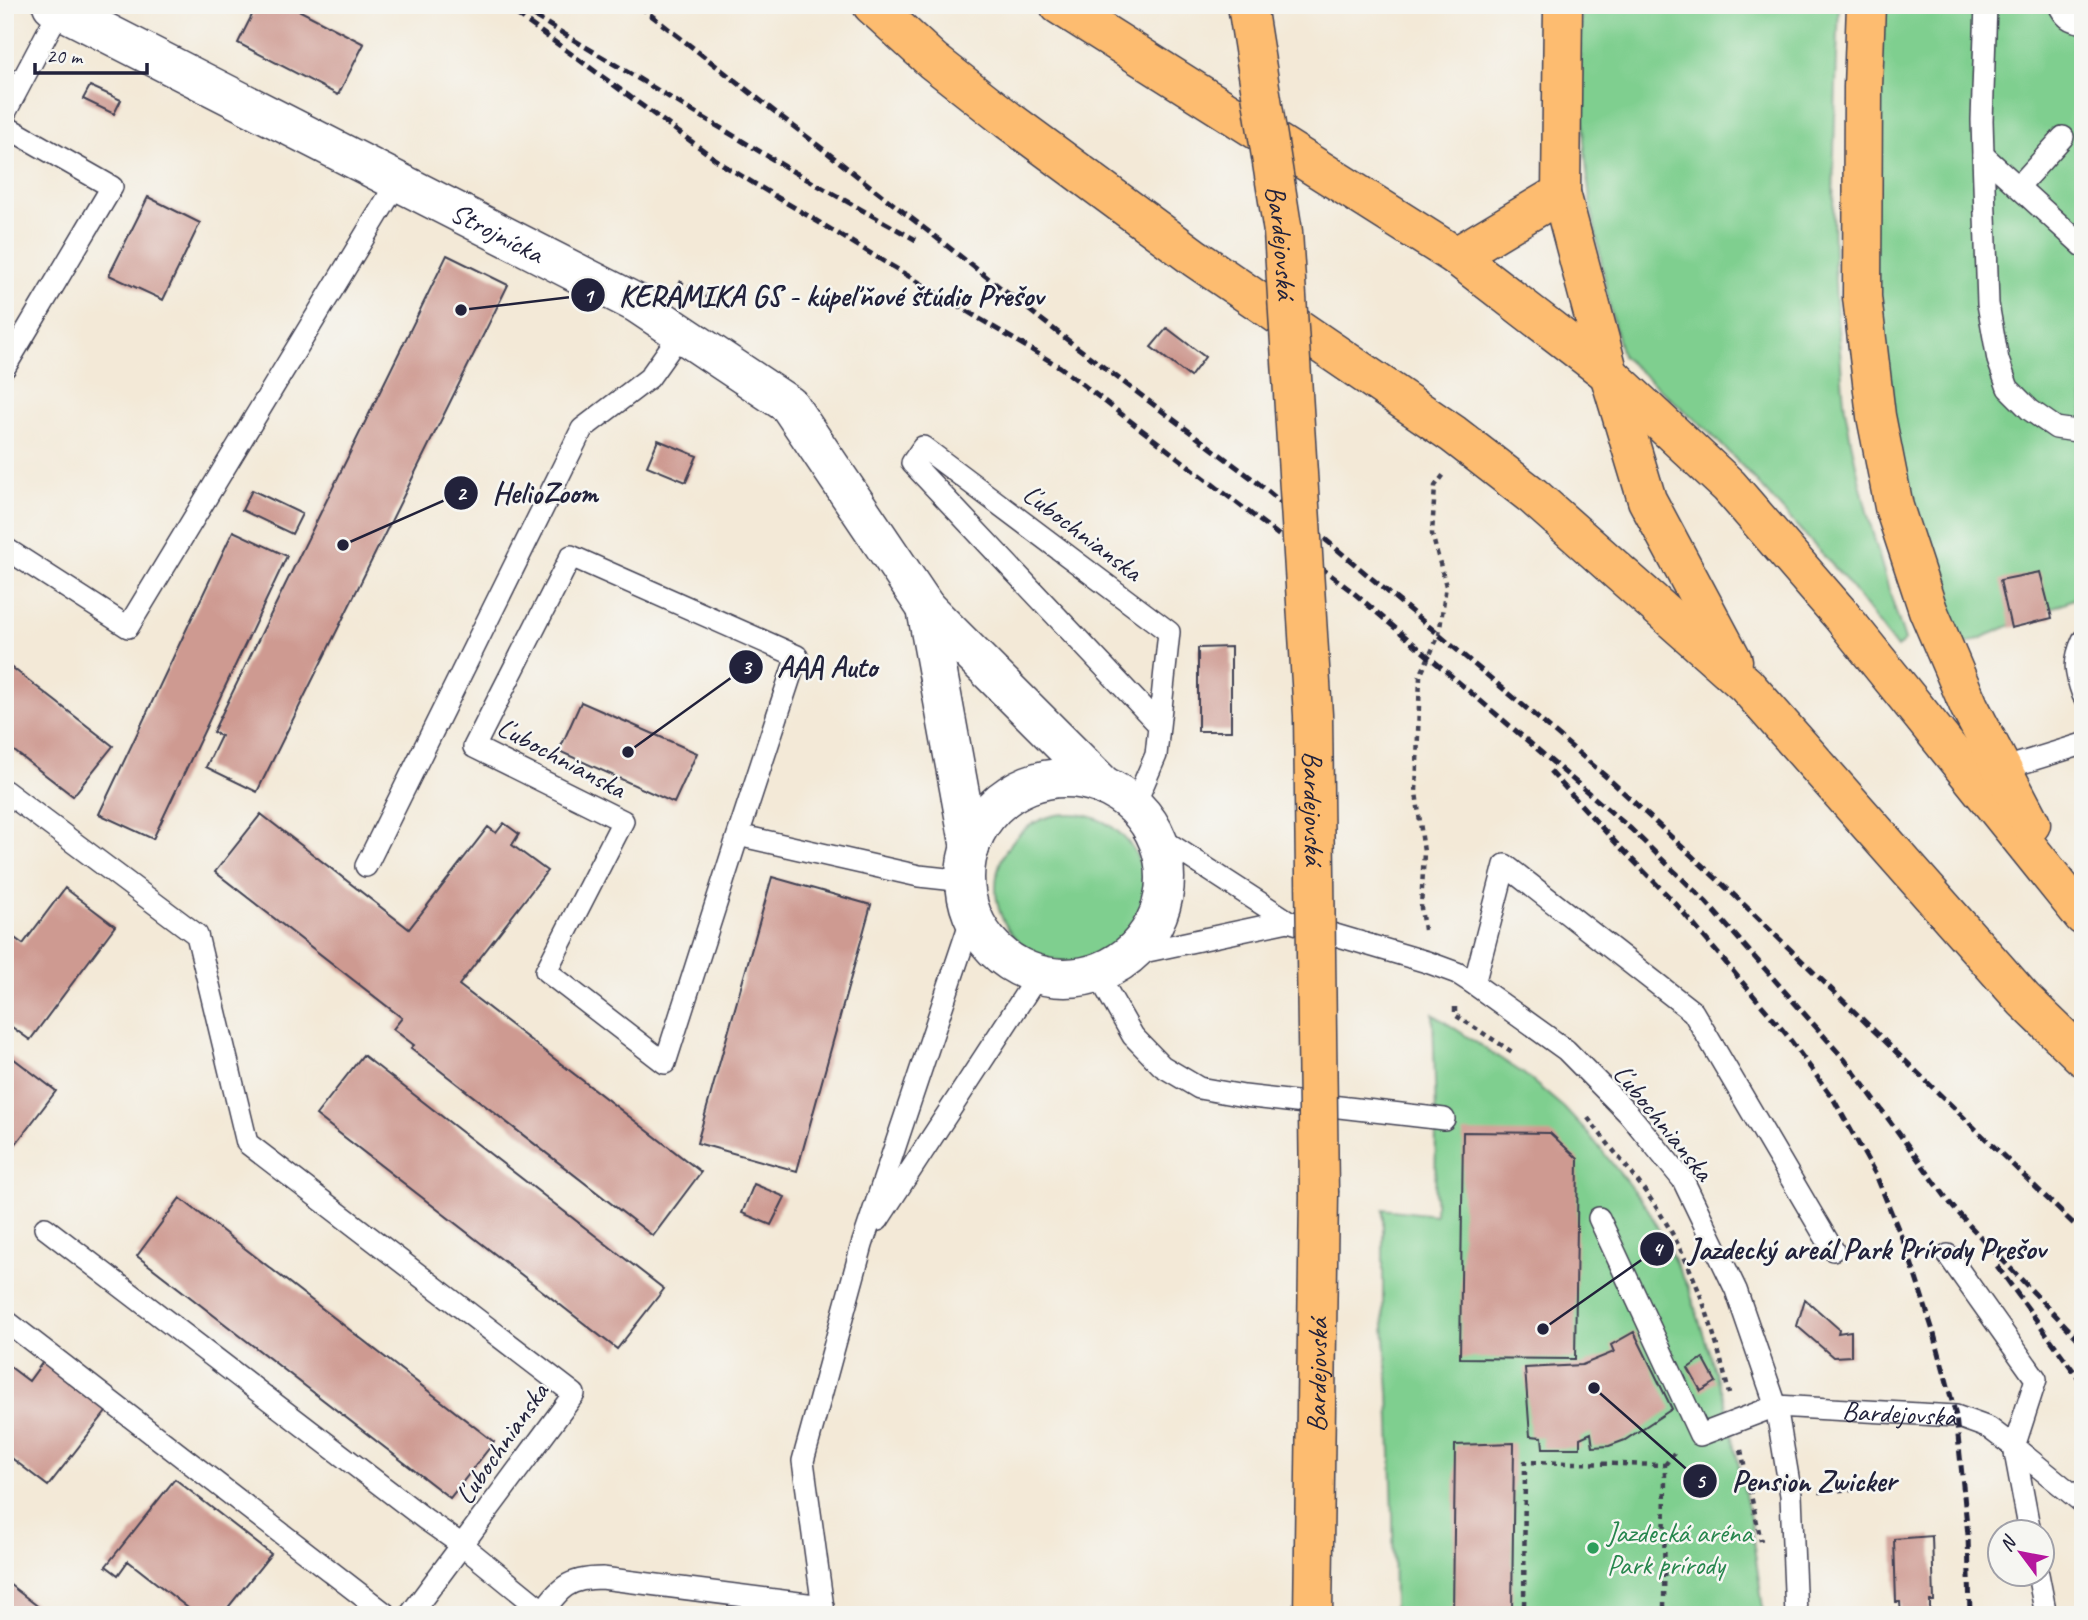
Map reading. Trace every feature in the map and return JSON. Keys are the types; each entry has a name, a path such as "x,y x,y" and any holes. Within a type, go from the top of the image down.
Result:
{"main road":[{"path":"872,5 933,61 1063,161 1205,266 1468,446 1533,496 1746,685 2024,1000 2083,1057"},
{"path":"1059,5 1456,256 1609,374 1729,486 1840,614 2078,910"},
{"name":"Bardejovská","path":"1247,5 1283,232 1313,715 1319,1193 1313,1615"},
{"path":"1563,5 1561,193 1609,374 1647,500 1746,685"},
{"path":"1866,5 1862,297 1876,416 1894,507 1928,610 1969,706 2078,910"},
{"path":"1456,256 1561,193"}],"street":[{"name":"Strojnícka","path":"56,7 636,303 789,405 926,608"},
{"path":"926,608 1131,809 1164,866 1162,899 1150,930 1113,964 1062,979 1038,975 998,954 983,937 969,882 926,608"},
{"path":"969,882 983,821 993,809 1016,791 1045,780 1082,780 1131,809"}],"lane":[{"path":"1986,5 1982,120 1988,304 1998,359 2008,388 2029,410 2056,428 2083,432"},
{"path":"2059,5 2063,15 2075,22 2083,22"},
{"path":"5,113 56,7"},
{"path":"5,126 112,187 5,368"},
{"path":"2018,187 2063,137"},
{"path":"1983,155 2083,246"},
{"path":"5,548 128,627 398,181"},
{"path":"366,866 582,429 649,378 681,333"},
{"name":"Ľubochnianska","path":"1131,809 1156,755 1159,725 1168,632 923,447 912,463 1159,725"},
{"name":"Ľubochnianska","path":"571,556 797,656 738,835 665,1063 546,971 623,821 474,747 571,556"},
{"path":"2083,640 2078,651 2076,674 2083,695"},
{"path":"2002,769 2083,744"},
{"name":"Ľubochnianska","path":"5,791 197,935 247,1143 574,1394 410,1615"},
{"path":"1131,809 1288,921"},
{"path":"738,835 919,876 969,882 862,1245 803,1461 824,1610"},
{"path":"1466,978 1505,865 1693,1012 1833,1250"},
{"path":"1288,921 1113,964 1133,1036 1162,1066 1199,1088 1244,1096 1444,1119"},
{"name":"Ľubochnianska","path":"1288,921 1427,962 1466,978 1566,1050 1628,1114 1683,1180 1737,1290 1776,1406 1791,1494 1796,1615"},
{"path":"862,1245 1038,975"},
{"path":"1599,1218 1700,1436 1776,1406"},
{"path":"45,1228 462,1545"},
{"path":"1948,1255 2036,1379 2014,1447 2027,1518"},
{"path":"5,1320 387,1615"},
{"name":"Bardejovská","path":"1776,1406 1956,1416 1989,1428 2083,1503"},
{"path":"1297,1615 1314,1520"},
{"path":"1314,1520 1331,1615"},
{"name":"Ľubochnianska","path":"462,1545 541,1613 566,1585 582,1578 602,1578 824,1610"},
{"path":"2041,1588 2046,1615"}],"path":[{"path":"1415,934 1426,937 1421,908 1424,852 1416,792 1420,676 1439,635 1446,586 1432,534 1435,486 1468,446"},
{"path":"1466,978 1455,1015 1518,1055"},
{"path":"1585,1114 1660,1214 1697,1284 1722,1362 1761,1544"},
{"path":"1524,1615 1525,1462 1665,1465 1664,1615"}],"green space":[{"path":"1581,5 1839,5 1833,221 1836,308 1843,390 1864,500 1905,640 1897,648 1844,578 1744,468 1707,430 1622,356 1590,201 1580,56"},
{"path":"1868,5 2083,5 2083,591 2078,597 1943,654 1872,354"},
{"path":"1070,814 1098,820 1122,836 1138,860 1144,888 1138,916 1122,940 1098,956 1070,962 1042,956 1018,940 1002,916 996,888 1002,860 1018,836 1042,820"},
{"path":"1433,1014 1524,1074 1564,1108 1591,1137 1648,1209 1689,1289 1725,1402 1749,1512 1764,1615 1394,1615 1389,1392 1383,1311 1383,1209 1435,1215"}],"building":[{"path":"257,5 289,5 364,44 338,95 238,43"},
{"path":"90,86 121,100 114,114 83,99"},
{"path":"148,197 200,223 163,300 109,275"},
{"path":"447,255 508,285 257,792 206,767 221,736 213,732"},
{"path":"1167,328 1205,357 1190,377 1151,347"},
{"path":"658,440 697,456 686,482 647,466"},
{"path":"252,490 302,514 292,534 242,510"},
{"path":"233,531 287,556 153,839 99,814"},
{"path":"2040,572 2052,618 2011,628 2000,580"},
{"path":"1231,647 1231,731 1198,731 1198,648"},
{"path":"5,662 113,746 73,796 5,744"},
{"path":"581,702 697,753 674,803 559,751"},
{"path":"261,814 409,929 488,827 496,833 504,823 519,834 512,845 547,871 459,985 701,1172 653,1236 411,1048 414,1045 393,1029 402,1018 215,872"},
{"path":"772,877 871,905 797,1171 697,1143"},
{"path":"65,888 115,926 30,1040 5,1022 5,931 23,944"},
{"path":"5,1052 56,1091 5,1158"},
{"path":"363,1055 664,1289 617,1349 316,1115"},
{"path":"1463,1132 1550,1133 1578,1159 1575,1359 1460,1358"},
{"path":"754,1184 785,1197 771,1225 742,1213"},
{"path":"180,1198 494,1442 450,1498 137,1256"},
{"path":"1805,1299 1839,1329 1838,1333 1851,1331 1851,1356 1833,1357 1797,1326"},
{"path":"1634,1332 1672,1409 1625,1440 1609,1446 1593,1447 1591,1433 1580,1438 1580,1448 1543,1448 1542,1437 1530,1436 1525,1368 1582,1365 1614,1352 1611,1345"},
{"path":"1703,1358 1716,1382 1701,1391 1688,1368"},
{"path":"45,1359 109,1408 48,1486 5,1453 5,1363 29,1381"},
{"path":"1514,1443 1512,1615 1453,1615 1455,1445"},
{"path":"175,1479 271,1554 222,1615 197,1615 128,1561 118,1575 106,1566"},
{"path":"1932,1536 1934,1601 1930,1601 1930,1615 1901,1615 1900,1602 1896,1602 1894,1539"},
{"path":"5,1581 49,1615 5,1615"}],"railway":[{"path":"504,5 725,166 1060,367 1354,593 1631,829 1706,902 1845,1060 1953,1207 2083,1344"},
{"path":"638,5 1074,345 1258,483 1525,707 1610,780 1733,894 2083,1233"},
{"path":"534,16 794,172 916,240"},
{"path":"1550,771 1677,905 1786,1034 1834,1100 1876,1175 1908,1253 1956,1416 1968,1535 1970,1615"},
{"path":"1997,1266 2083,1384"}],"place":[{"name":"KERAMIKA GS - kúpeľňové štúdio Prešov","path":"461,310"},
{"name":"HelioZoom","path":"343,545"},
{"name":"AAA Auto","path":"628,752"},
{"name":"Jazdecký areál Park Prírody Prešov","path":"1543,1329"},
{"name":"Pension Zwicker","path":"1594,1388"},
{"name":"Jazdecká aréna Park prírody","path":"1593,1548"}]}
